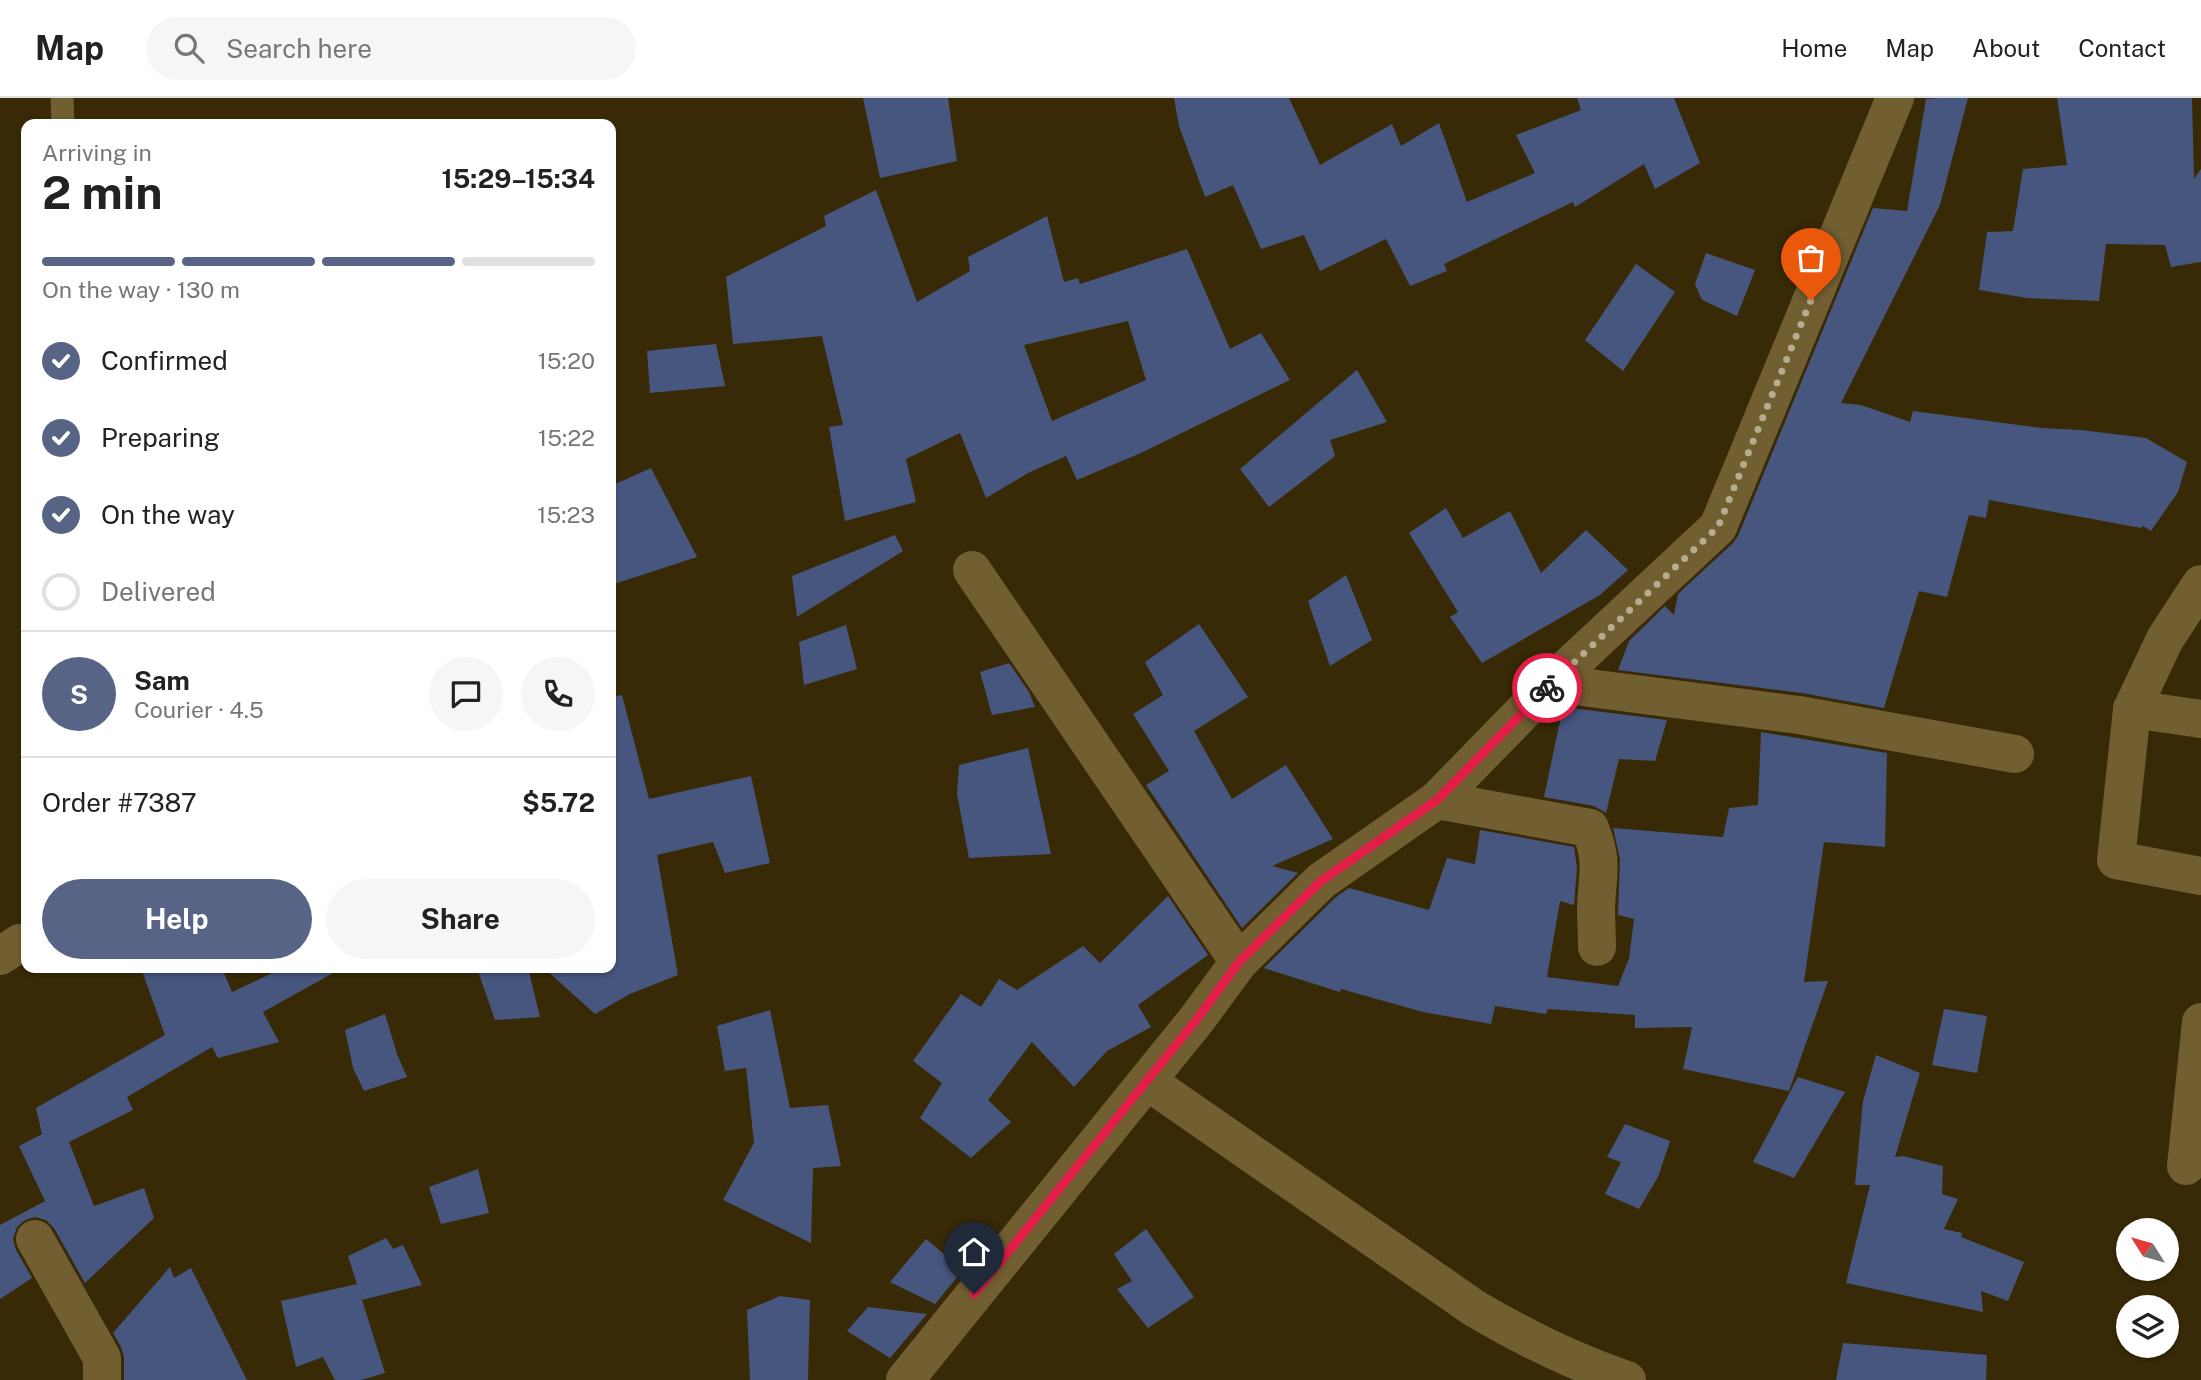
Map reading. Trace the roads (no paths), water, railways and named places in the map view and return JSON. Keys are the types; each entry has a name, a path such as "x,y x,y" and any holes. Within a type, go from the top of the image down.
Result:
{"street":[{"path":"905,1380 1197,1019 1239,962 1321,881 1437,800 1551,683 1718,527 1895,98"},
{"path":"972,570 1239,962"},
{"path":"2201,584 2165,639 2132,709 2116,860 2201,876"},
{"path":"1551,683 1799,715 2015,754"},
{"path":"2132,709 2201,719"},
{"path":"1437,800 1590,828 1597,845 1600,872 1596,908 1597,947"},
{"path":"2186,1166 2201,1022"},
{"path":"1147,1081 1475,1308 1517,1334 1591,1368 1627,1380"},
{"path":"34,1239 102,1358 102,1380"}],"lane":[{"path":"62,98 62,119"}]}
